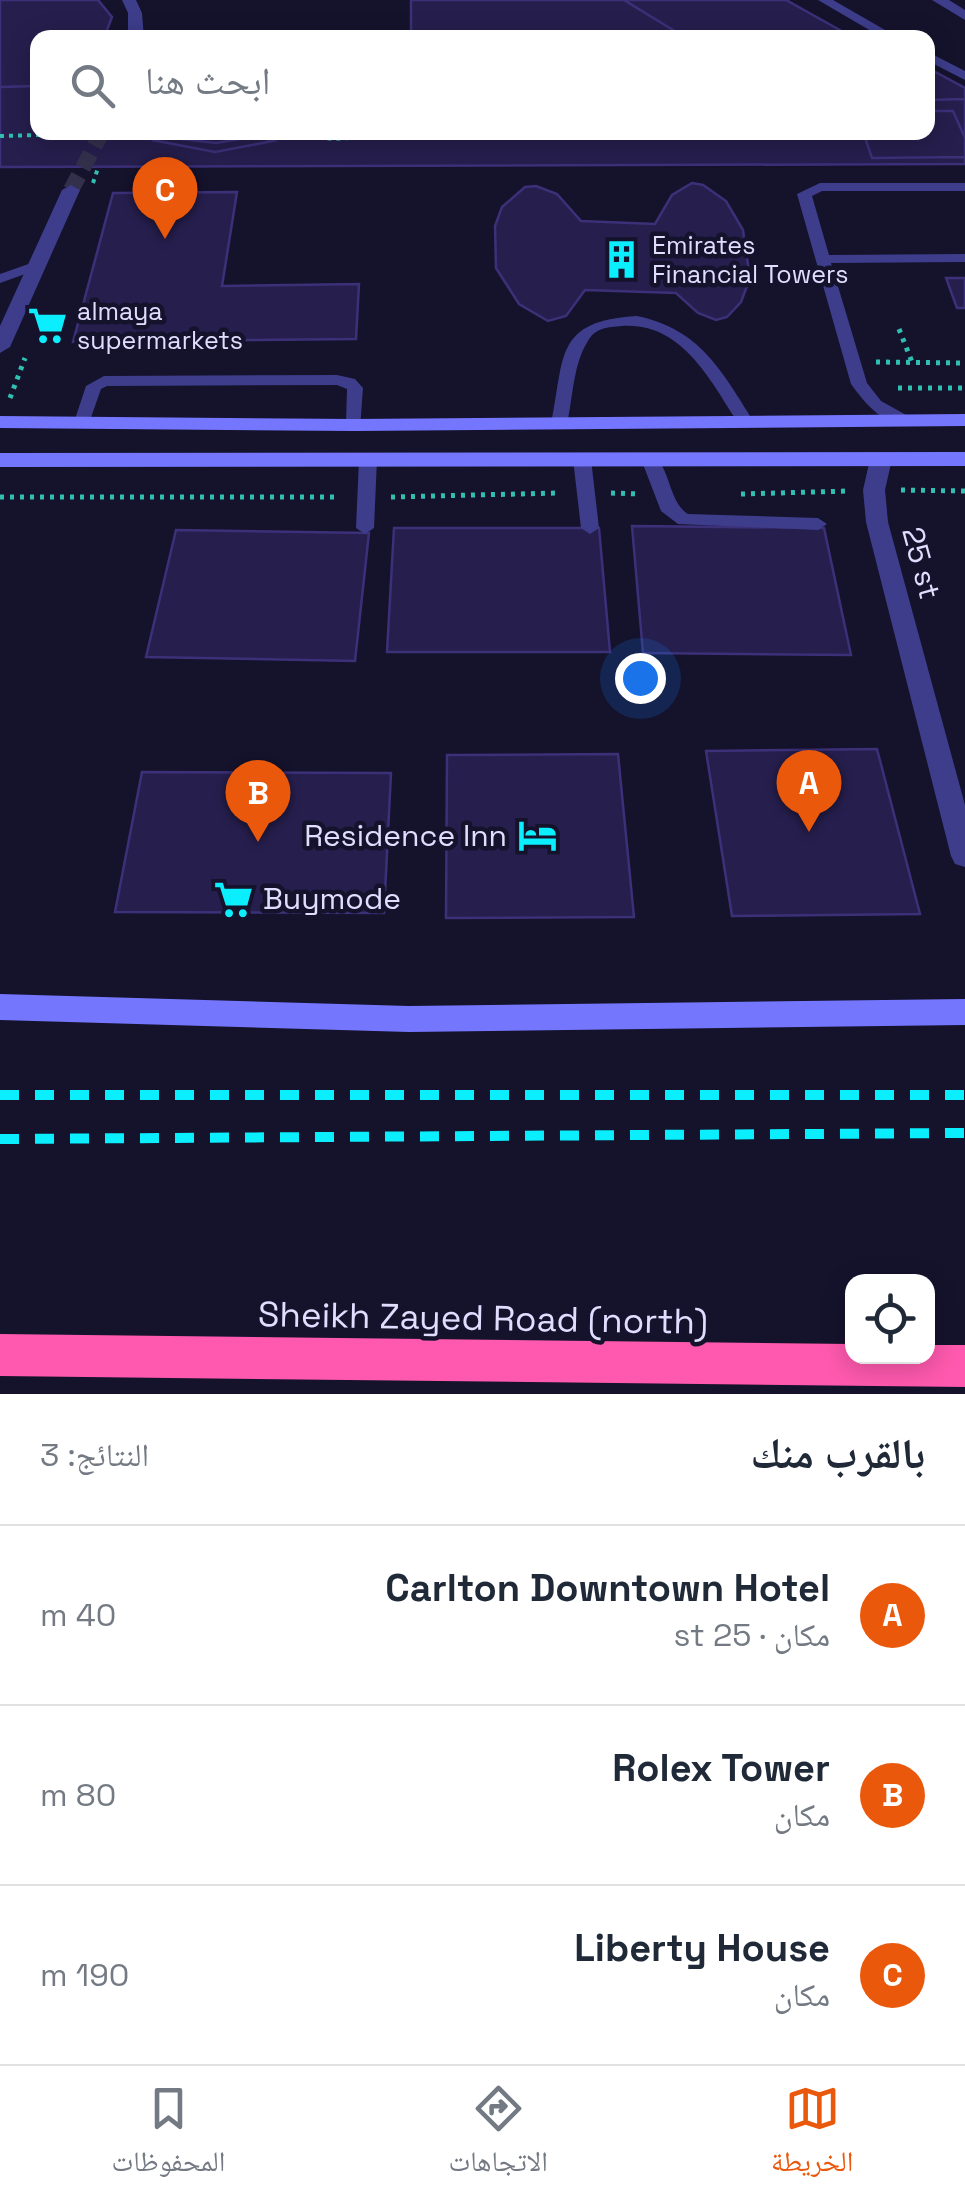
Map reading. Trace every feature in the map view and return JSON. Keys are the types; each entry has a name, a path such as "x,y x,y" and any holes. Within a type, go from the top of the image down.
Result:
{"highway":[{"name":"Sheikh Zayed Road (north)","path":"0,1355 965,1366"}],"street":[{"path":"129,0 135,12 136,30"},
{"path":"939,0 965,16"},
{"path":"0,347 7,311 37,265 70,190"},
{"path":"0,422 354,425 965,420"},
{"path":"881,459 918,445 965,445"},
{"name":"25 st","path":"881,459 874,490 877,522 965,856"},
{"path":"0,460 965,459"},
{"path":"0,1008 409,1019 965,1012"}],"lane":[{"path":"824,0 878,30"},
{"path":"935,60 965,76"},
{"path":"902,420 875,404 859,384 804,197 810,188 965,186"},
{"path":"822,259 965,258"},
{"path":"0,279 37,265"},
{"path":"559,424 580,341 594,326 624,320 668,327 690,342 746,422"},
{"path":"82,422 92,390 104,381 336,380 349,382 355,388 354,425"},
{"path":"365,528 368,460"},
{"path":"582,460 590,528"},
{"path":"650,460 673,515 692,522 818,524"}],"path":[{"path":"0,136 30,135"},
{"path":"899,328 912,362"},
{"path":"875,377 871,362 965,363"},
{"path":"895,388 965,388"},
{"path":"740,494 965,491"},
{"path":"0,497 366,498 586,492 664,496"}],"building":[{"path":"0,0 98,0 112,17 107,30 30,30 30,86 0,87"},
{"path":"411,0 624,0 673,30 411,30"},
{"path":"624,0 786,0 840,30 673,30"},
{"path":"935,72 965,88 965,99 935,100"},
{"path":"30,86 30,140 935,140 935,100 965,99 965,164 0,167 0,87"},
{"path":"935,111 953,111 965,138 965,157 872,158 866,140 935,140"},
{"path":"152,140 190,140 273,141 215,152"},
{"name":"Emirates Financial Towers","path":"692,183 703,185 726,201 743,230 750,278 741,302 727,317 716,320 698,313 676,293 585,290 566,316 548,321 519,304 496,268 495,226 502,207 525,187 536,186 557,194 581,221 655,224 672,195"},
{"path":"237,192 222,286 359,284 356,339 73,342 113,193"},
{"path":"946,278 965,278 965,308 957,308"},
{"path":"632,526 824,528 851,655 643,653"},
{"path":"394,528 599,528 610,652 387,652"},
{"path":"176,530 369,533 355,661 146,657"},
{"path":"877,749 920,914 732,916 706,751"},
{"name":"Residence Inn","path":"618,754 634,917 446,918 447,755"},
{"path":"142,772 391,773 384,913 115,912"}],"tunnel":[{"path":"71,190 98,140"}],"railway":[{"path":"0,1095 965,1095"},
{"path":"0,1139 965,1133"}],"place":[{"name":"Liberty House","path":"165,239"},
{"name":"Emirates Financial Towers","path":"622,259"},
{"name":"almaya supermarkets","path":"47,325"},
{"name":"Carlton Downtown Hotel","path":"809,832"},
{"name":"Residence Inn","path":"537,836"},
{"name":"Rolex Tower","path":"258,842"},
{"name":"Buymode","path":"233,899"}]}
